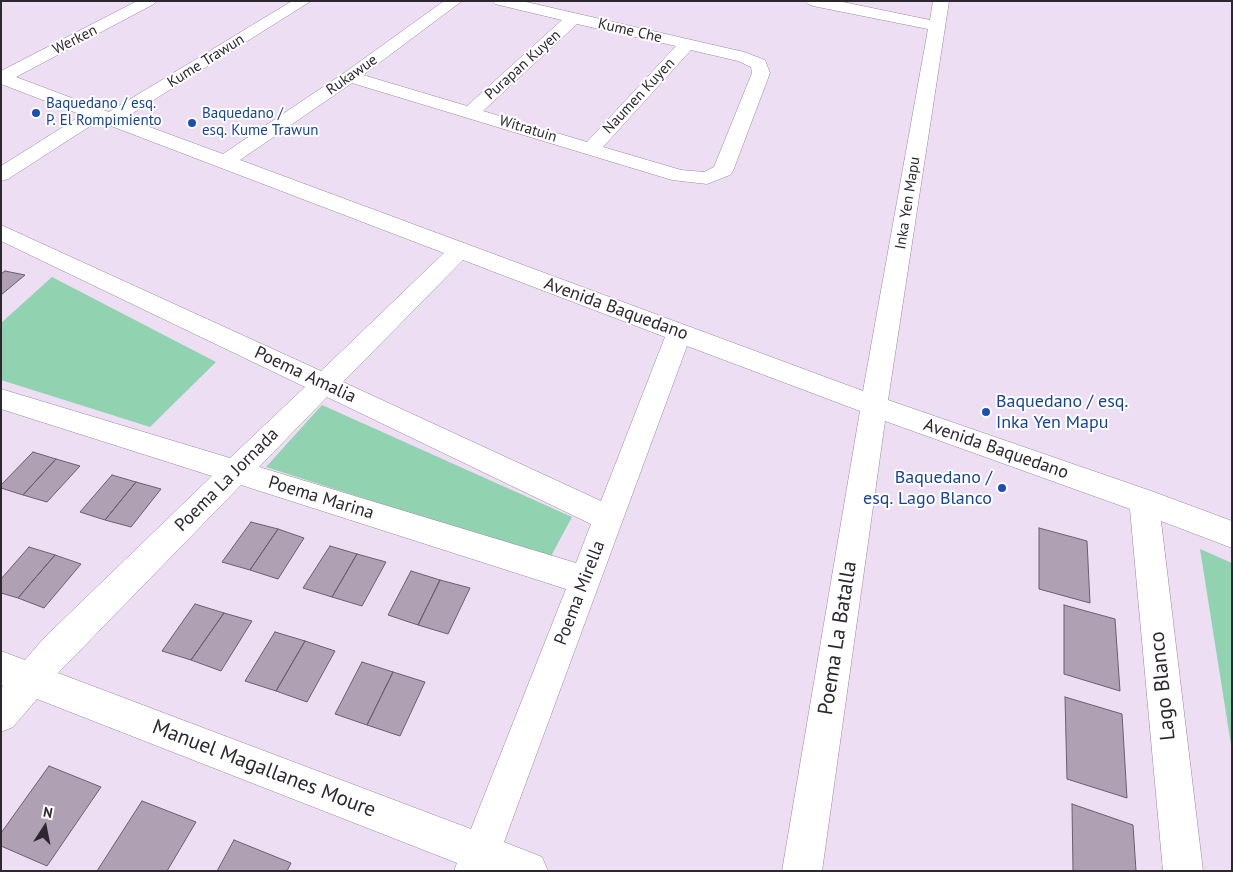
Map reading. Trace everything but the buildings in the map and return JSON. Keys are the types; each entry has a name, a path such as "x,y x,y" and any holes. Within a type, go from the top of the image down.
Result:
{"street":[{"path":"111,1 142,5"},
{"name":"Kume Trawun","path":"1,175 303,1"},
{"name":"Rukawue","path":"223,163 350,77 454,1"},
{"name":"Kume Che","path":"500,1 744,57 759,64 762,70 761,74 726,167 719,174 707,178"},
{"path":"813,1 937,26"},
{"name":"Inka Yen Mapu","path":"874,406 941,1"},
{"name":"Werken","path":"1,78 142,5"},
{"name":"Purapan Kuyen","path":"471,112 574,18"},
{"name":"Naumen Kuyen","path":"591,148 687,44"},
{"name":"Witratuin","path":"350,77 673,174 707,178"},
{"name":"Avenida Baquedano","path":"1,78 874,406 1144,501 1232,535"},
{"name":"Poema Amalia","path":"1,232 608,518"},
{"name":"Poema La Jornada","path":"1,715 16,674 56,650 459,251"},
{"name":"Poema Mirella","path":"477,862 679,333"},
{"name":"Poema Marina","path":"1,400 584,580"},
{"name":"Poema La Batalla","path":"802,871 874,406"},
{"name":"Lago Blanco","path":"1144,501 1189,868"},
{"name":"Manuel Magallanes Moure","path":"16,674 477,862 528,871"}],"green space":[{"path":"52,277 216,362 150,427 1,380 1,323"},
{"path":"322,405 572,517 550,558 266,467"},
{"path":"1200,549 1232,563 1232,751"}],"place":[{"name":"Baquedano / esq. P. El Rompimiento","path":"36,113"},
{"name":"Baquedano / esq. Kume Trawun","path":"192,123"},
{"name":"Baquedano / esq. Inka Yen Mapu","path":"986,412"},
{"name":"Baquedano / esq. Lago Blanco","path":"1002,488"}]}
